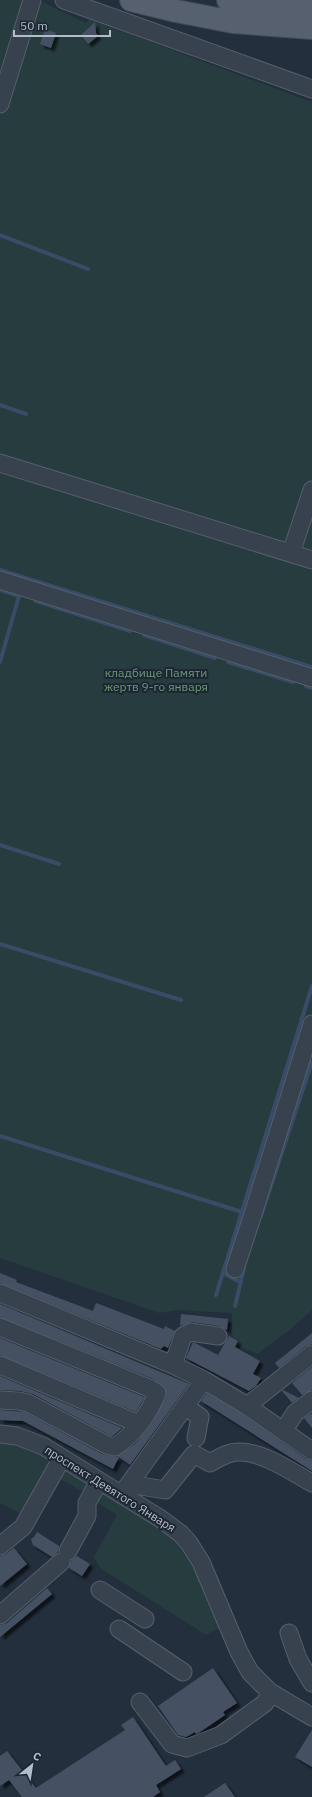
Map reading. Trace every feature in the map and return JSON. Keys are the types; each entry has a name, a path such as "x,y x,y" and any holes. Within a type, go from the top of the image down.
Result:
{"main road":[{"path":"131,0 233,22 312,28"},
{"path":"228,0 312,8"}],"street":[{"path":"0,104 32,0"},
{"path":"64,0 312,89"},
{"path":"287,80 312,76"},
{"path":"0,463 312,560"},
{"path":"291,553 312,490"},
{"path":"0,580 312,678"},
{"path":"235,1269 312,1024"},
{"path":"0,1293 173,1365 204,1380 247,1406 311,1449"},
{"path":"0,1327 157,1393 154,1402 139,1424 122,1442 115,1447 106,1445 28,1403 0,1400"},
{"path":"173,1365 183,1336 191,1332 218,1336"},
{"path":"247,1406 312,1354"},
{"path":"0,1365 139,1424"},
{"path":"125,1489 204,1380"},
{"path":"283,1431 296,1413 312,1400"},
{"path":"185,1406 200,1417 196,1438"},
{"name":"проспект Девятого Января","path":"0,1434 17,1436 32,1441 99,1481 125,1489 190,1543 201,1562 245,1664 255,1679 270,1692 312,1717"},
{"path":"125,1489 166,1490 194,1454 210,1463 224,1454 238,1452 251,1453 274,1462 312,1483"},
{"path":"0,1546 23,1527 62,1458"},
{"path":"0,1615 64,1557 87,1516 87,1503 99,1481"},
{"path":"100,1590 145,1619"},
{"path":"119,1629 183,1672"},
{"path":"289,1633 298,1659 312,1683"},
{"path":"140,1702 172,1744 187,1748 221,1735 264,1703 270,1692"}],"green space":[{"name":"кладбище Памяти жертв 9-го января","path":"0,0 38,0 86,23 89,19 312,102 312,1310 291,1329 257,1354 237,1346 239,1341 232,1336 232,1313 179,1310 159,1313 0,1258"},
{"path":"0,1441 20,1445 50,1458 51,1465 20,1513 0,1503"},
{"path":"65,1468 87,1482 83,1492 57,1477"},
{"path":"101,1490 168,1532 190,1557 221,1627 206,1635 100,1568 94,1557 117,1515 95,1501"}],"building":[{"path":"95,22 96,33 98,36 88,44 81,35"},
{"path":"45,29 56,33 51,48 40,44"},
{"path":"0,1273 17,1280 16,1282 93,1311 96,1303 164,1329 165,1326 175,1331 168,1348 164,1346 161,1349 0,1283"},
{"path":"0,1304 189,1384 130,1465 119,1457 113,1469 23,1421 0,1420 0,1410 24,1412 102,1454 117,1457 135,1444 153,1422 166,1397 165,1388 153,1379 0,1317"},
{"path":"181,1314 228,1319 227,1330 219,1326 192,1322 180,1326"},
{"path":"312,1333 312,1344 306,1346 279,1368 275,1363"},
{"path":"229,1336 238,1341 235,1347 260,1361 253,1374 261,1378 256,1386 249,1391 186,1358 193,1342 218,1355"},
{"path":"0,1338 145,1397 136,1412 0,1355"},
{"path":"312,1367 312,1390 302,1395 292,1383"},
{"path":"0,1376 122,1428 111,1436 33,1394 20,1391 0,1390"},
{"path":"283,1390 299,1398 292,1403 282,1391"},
{"path":"207,1393 242,1414 306,1459 312,1461 312,1471 201,1401"},
{"path":"312,1413 312,1428 304,1418"},
{"path":"37,1532 59,1546 58,1552 52,1557 33,1545 31,1539"},
{"path":"14,1548 27,1564 0,1586 0,1556 6,1554"},
{"path":"77,1556 90,1564 82,1576 69,1568 71,1560"},
{"path":"47,1588 52,1594 0,1637 0,1625 7,1623"},
{"path":"213,1668 237,1703 223,1712 225,1715 200,1732 196,1734 195,1732 186,1737 178,1735 158,1706"},
{"path":"133,1717 166,1766 175,1760 181,1769 156,1785 160,1792 153,1797 22,1797 9,1780 0,1786 0,1756 7,1751 36,1788 125,1730 121,1725"},
{"path":"312,1730 312,1767 295,1757"},
{"path":"225,1783 235,1797 204,1797"}],"waterway":[{"path":"0,235 88,269"},
{"path":"0,405 26,414"},
{"path":"0,570 312,667"},
{"path":"0,590 19,596 0,662"},
{"path":"36,601 130,631"},
{"path":"144,635 215,658"},
{"path":"228,662 293,682"},
{"path":"306,686 312,688"},
{"path":"0,845 59,864"},
{"path":"0,944 181,1000"},
{"path":"216,1295 312,986"},
{"path":"261,1216 312,1062"},
{"path":"0,1136 242,1212"},
{"path":"235,1306 244,1268"},
{"path":"223,1273 240,1282"}]}
